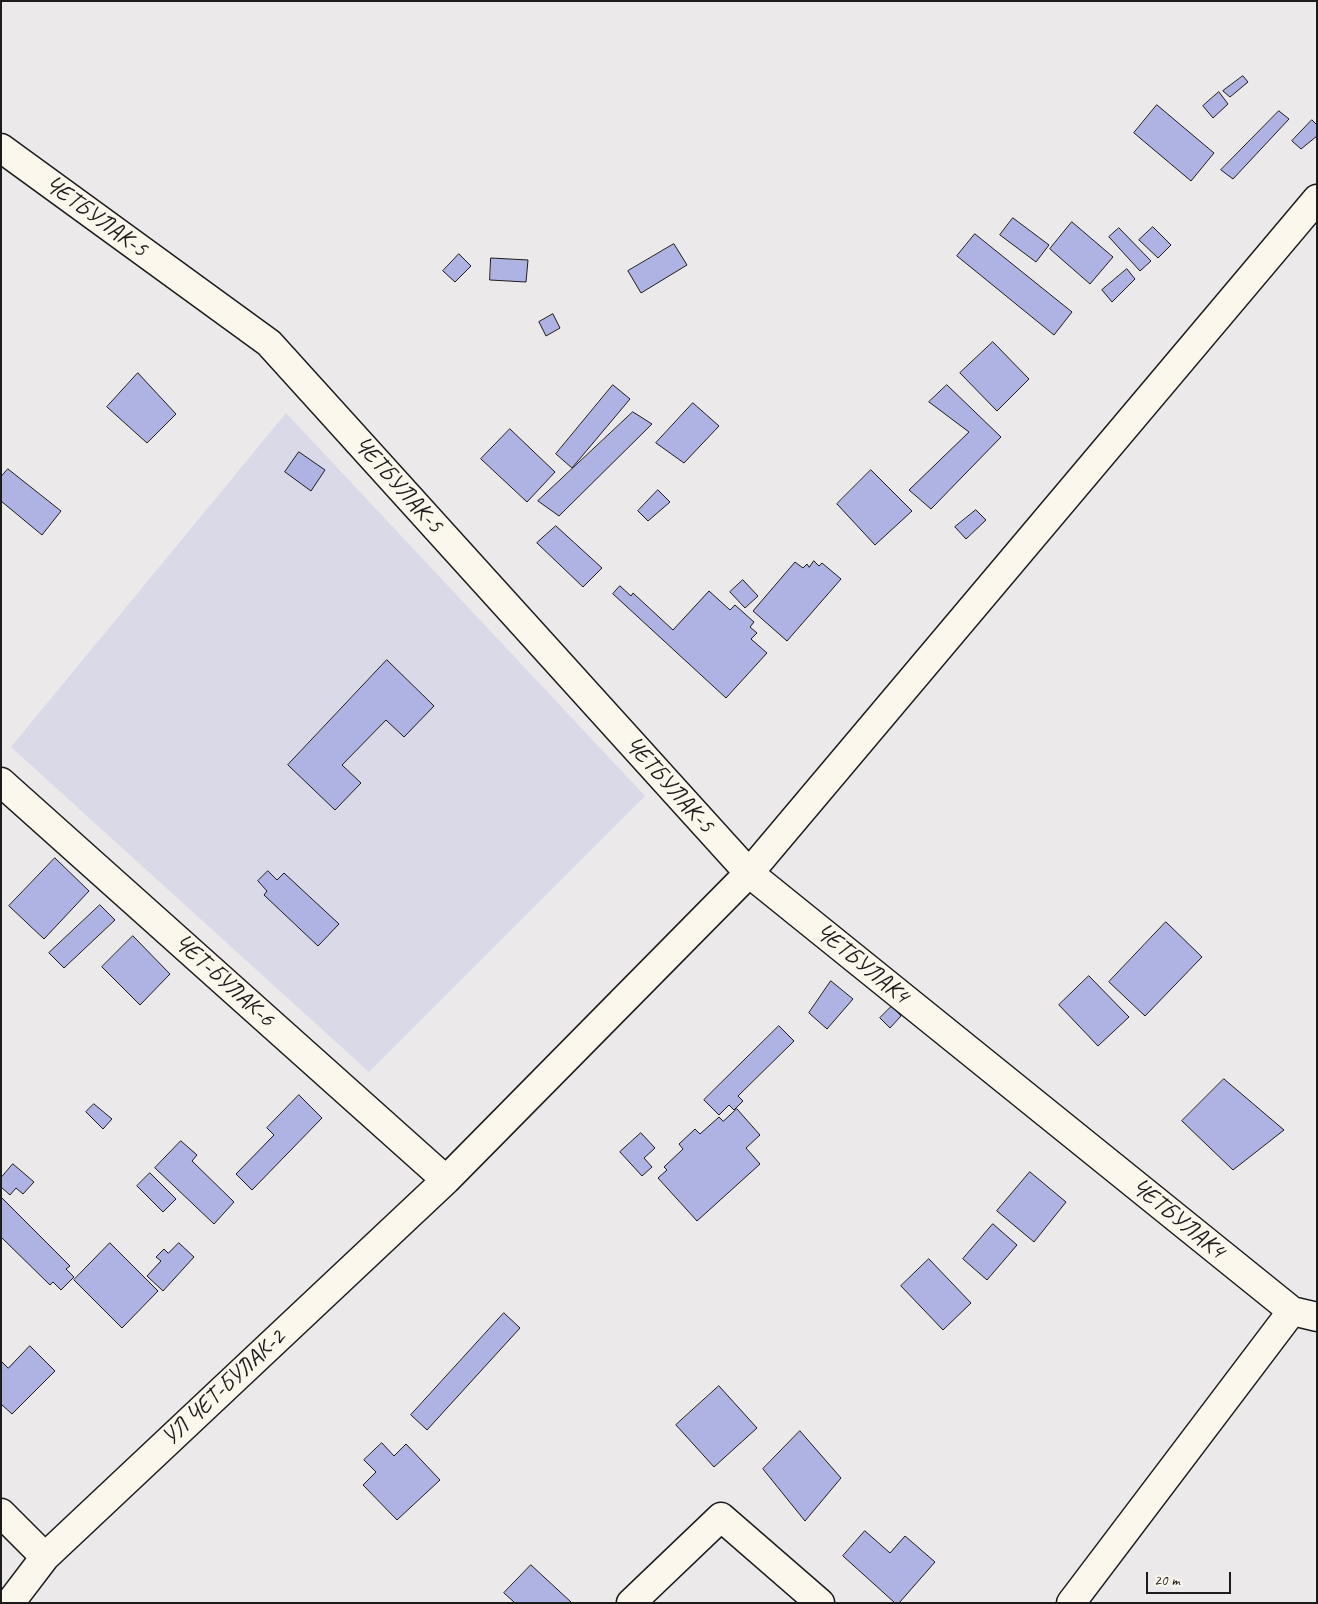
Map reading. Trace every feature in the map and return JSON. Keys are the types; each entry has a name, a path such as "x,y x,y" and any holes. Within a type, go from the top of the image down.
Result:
{"street":[{"name":"ЧЕТБУЛАК-5","path":"1,148 269,343 748,873"},
{"path":"446,1180 748,873 1317,199"},
{"name":"ЧЕТ-БУЛАК-6","path":"1,782 446,1180"},
{"name":"ЧЕТБУЛАК4","path":"748,873 1304,1314"},
{"name":"УЛ ЧЕТ-БУЛАК-2","path":"10,1603 45,1557 446,1180"},
{"path":"1071,1603 1304,1314"},
{"path":"1,1513 45,1557"},
{"path":"630,1603 721,1517 820,1603"}],"shaded area":[{"path":"286,413 645,796 369,1072 11,747"}],"building":[{"path":"1243,76 1248,82 1230,97 1223,91"},
{"path":"1219,92 1228,104 1213,118 1203,106"},
{"path":"1157,105 1214,153 1191,181 1134,133"},
{"path":"1279,111 1289,119 1233,179 1221,170"},
{"path":"1312,120 1317,125 1317,136 1301,149 1292,141"},
{"path":"1013,218 1049,245 1036,262 1000,235"},
{"path":"1072,222 1113,257 1090,284 1050,249"},
{"path":"1153,227 1171,245 1158,258 1139,240"},
{"path":"1119,228 1151,261 1140,271 1109,237"},
{"path":"975,234 1072,312 1054,335 957,256"},
{"path":"674,244 687,265 641,293 628,271"},
{"path":"459,254 471,266 455,282 443,271"},
{"path":"491,258 528,260 526,282 490,280"},
{"path":"1127,269 1135,279 1112,302 1102,290"},
{"path":"553,314 560,328 546,336 539,322"},
{"path":"993,342 1029,379 997,411 960,373"},
{"path":"138,373 176,414 147,443 107,407"},
{"path":"613,385 630,399 572,468 556,454"},
{"path":"947,385 1001,437 931,509 909,490 969,432 929,402"},
{"path":"693,403 719,426 684,463 656,443"},
{"path":"633,412 652,424 559,516 538,501"},
{"path":"510,429 555,472 527,502 481,459"},
{"path":"299,452 325,470 311,491 285,472"},
{"path":"8,469 61,511 42,535 1,501 1,477"},
{"path":"871,470 912,511 875,545 837,504"},
{"path":"658,490 670,502 648,521 638,511"},
{"path":"976,510 986,520 966,539 955,527"},
{"path":"556,526 602,568 583,587 537,543"},
{"path":"814,561 819,566 822,563 841,579 787,641 753,611 795,562 803,568 807,564 809,567"},
{"path":"743,580 758,596 745,608 730,592"},
{"path":"620,586 631,596 633,593 673,630 709,591 730,610 735,605 754,622 750,627 757,633 751,639 767,653 726,698 613,594"},
{"path":"387,660 434,706 404,737 386,720 342,765 361,783 335,810 288,765"},
{"path":"55,858 89,891 44,939 9,906"},
{"path":"268,871 277,880 284,873 339,924 318,946 264,895 267,891 258,881"},
{"path":"100,905 115,920 64,968 49,953"},
{"path":"1166,922 1202,957 1145,1016 1109,982"},
{"path":"133,936 170,974 140,1005 102,967"},
{"path":"1089,976 1129,1017 1098,1046 1059,1005"},
{"path":"831,981 853,999 827,1029 809,1013"},
{"path":"892,1006 901,1016 890,1028 880,1018"},
{"path":"779,1026 794,1041 738,1096 743,1101 734,1110 729,1105 719,1115 704,1100"},
{"path":"1224,1079 1284,1130 1233,1170 1182,1121"},
{"path":"299,1095 322,1118 252,1190 236,1174 274,1135 267,1128"},
{"path":"94,1104 112,1119 103,1129 86,1112"},
{"path":"737,1109 760,1135 746,1148 760,1164 697,1221 658,1178 667,1170 664,1167 683,1149 679,1144 695,1129 700,1134 719,1117 723,1121"},
{"path":"641,1133 655,1148 644,1158 652,1167 642,1176 620,1152"},
{"path":"181,1141 197,1155 192,1161 234,1202 214,1224 155,1168"},
{"path":"13,1164 34,1182 23,1194 16,1188 10,1195 1,1187 1,1178"},
{"path":"1030,1172 1066,1202 1034,1242 997,1211"},
{"path":"150,1173 176,1199 163,1212 137,1186"},
{"path":"1,1197 70,1266 66,1269 74,1277 61,1290 53,1282 50,1285 1,1237"},
{"path":"993,1224 1017,1245 987,1280 963,1259"},
{"path":"110,1243 158,1291 122,1328 74,1280"},
{"path":"179,1243 194,1257 163,1291 147,1276 161,1261 156,1257 164,1249 168,1253"},
{"path":"929,1259 971,1303 943,1330 901,1286"},
{"path":"504,1313 520,1328 427,1430 411,1415"},
{"path":"30,1346 55,1371 12,1414 1,1404 1,1361 8,1368"},
{"path":"719,1386 757,1428 714,1467 676,1425"},
{"path":"800,1431 841,1478 805,1521 763,1469"},
{"path":"382,1443 394,1456 406,1444 440,1480 397,1520 363,1485 376,1472 364,1460"},
{"path":"865,1531 890,1553 905,1536 935,1562 899,1603 895,1603 843,1556"},
{"path":"531,1565 571,1602 515,1603 504,1593"}]}
